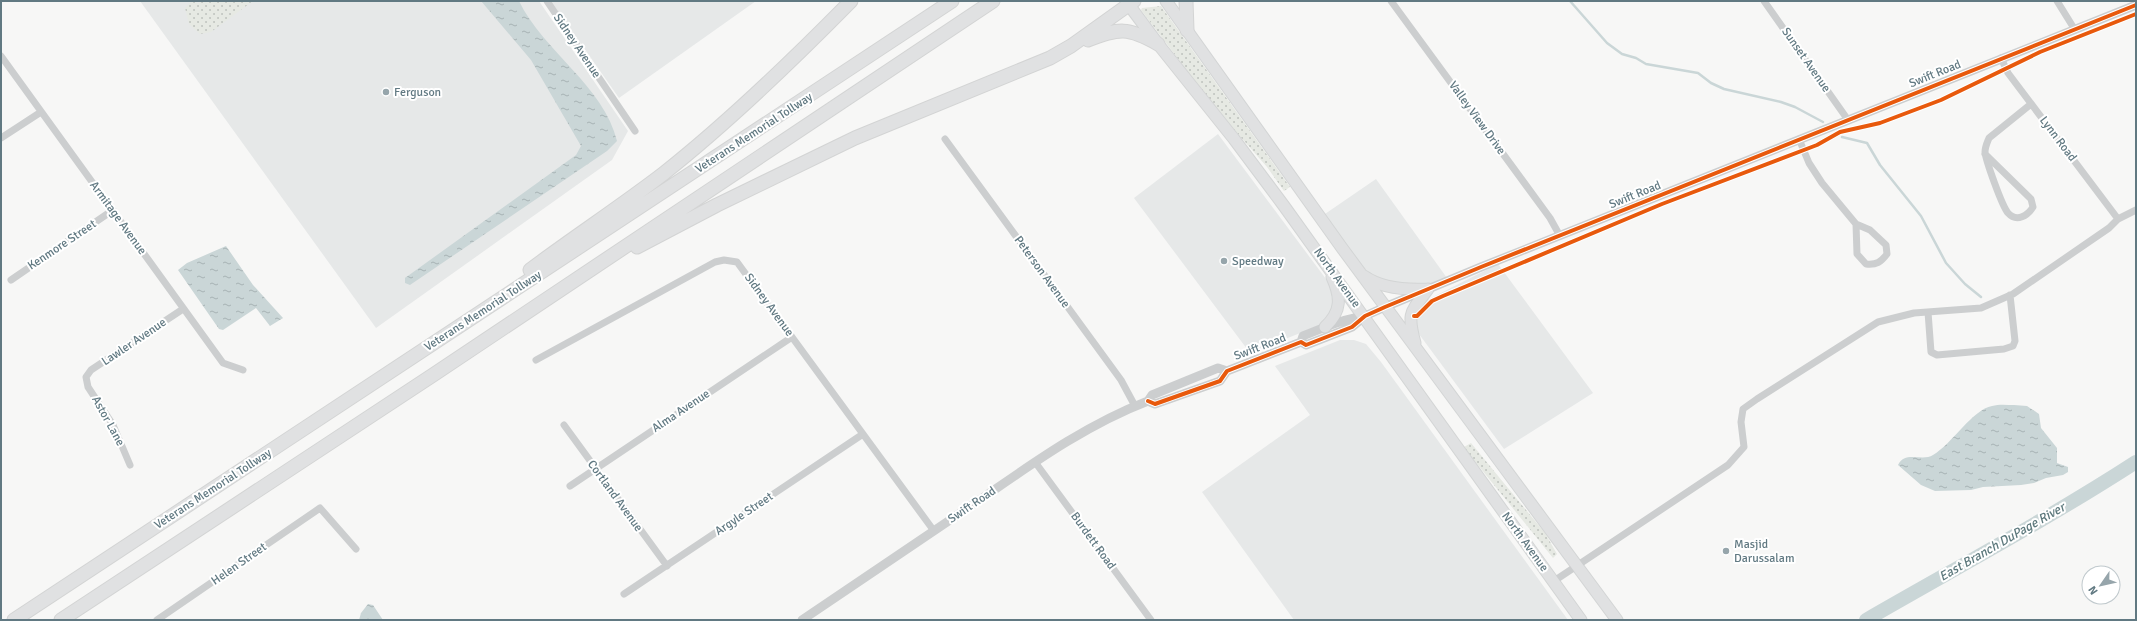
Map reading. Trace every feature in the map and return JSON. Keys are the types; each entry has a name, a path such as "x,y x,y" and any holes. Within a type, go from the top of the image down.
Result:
{"highway":[{"path":"440,339 534,267 662,174 720,127 782,71 850,1"},
{"name":"Veterans Memorial Tollway","path":"14,620 952,1"},
{"name":"Veterans Memorial Tollway","path":"61,620 433,375 573,280 993,1"},
{"path":"1186,1 1187,30"},
{"path":"573,280 717,205 855,138 1050,58 1071,46 1130,2"},
{"path":"1071,46 1104,34 1128,30 1139,33 1158,44"}],"main road":[{"name":"North Avenue","path":"1166,1 1359,272 1617,620"},
{"name":"North Avenue","path":"1130,2 1158,44 1234,139 1319,253 1582,620"},
{"path":"1319,253 1333,278 1339,303 1337,314 1325,327"},
{"path":"1359,272 1368,279 1383,285 1412,290 1428,289"},
{"path":"1417,349 1410,322 1410,315 1428,289"}],"street":[{"name":"Sidney Avenue","path":"546,1 635,131"},
{"name":"Valley View Drive","path":"1391,1 1550,218 1560,236"},
{"name":"Sunset Avenue","path":"1764,1 1848,120"},
{"path":"2057,1 2076,30"},
{"name":"Swift Road","path":"1301,342 1306,345 1352,327 1365,316 1428,289 2000,58 2076,30 2136,5"},
{"name":"Armitage Avenue","path":"1,56 223,363 243,370"},
{"name":"Lynn Road","path":"2000,58 2006,70 2118,219"},
{"path":"1985,154 2031,199 2034,207 2029,214 2020,218 2014,217 2008,213 1995,184 1985,154 1986,145 1989,138 2031,104"},
{"path":"1,138 41,112"},
{"name":"Peterson Avenue","path":"945,139 1120,380 1135,406"},
{"path":"1799,139 1809,163 1822,183 1856,224 1870,230 1886,245 1887,254 1881,262 1874,265 1866,264 1857,254 1856,224"},
{"name":"Kenmore Street","path":"11,280 113,210"},
{"path":"1554,581 1728,465 1744,447 1741,422 1744,409 1878,322 1914,313 1981,308 2010,296 2109,228 2118,219 2136,210"},
{"name":"Sidney Avenue","path":"536,360 715,262 724,260 737,262 934,531"},
{"path":"1928,312 1931,352 1937,355 2004,350 2013,346 2016,341 2010,296"},
{"name":"Lawler Avenue","path":"86,377 91,370 183,309"},
{"name":"Swift Road","path":"1301,342 1303,336 1325,327 1348,318 1365,316"},
{"name":"Alma Avenue","path":"570,486 792,336"},
{"name":"Swift Road","path":"802,620 1036,462 1095,425 1148,401 1152,395 1218,368 1227,371 1301,342"},
{"name":"Astor Lane","path":"86,377 88,387 113,425 130,466"},
{"name":"Cortland Avenue","path":"564,425 667,566"},
{"name":"Argyle Street","path":"624,594 863,434"},
{"name":"Burdett Road","path":"1036,462 1152,620"},
{"name":"Helen Street","path":"157,620 320,508 356,549"}],"shaded area":[{"path":"140,1 539,1 628,131 612,160 376,328"},
{"path":"192,1 198,3 201,1 253,1 211,32 200,34 189,24 185,8"},
{"path":"551,1 756,1 619,98"},
{"path":"1161,6 1290,187 1284,191 1267,167 1216,109 1141,10 1142,8"},
{"path":"1218,134 1326,279 1332,289 1335,304 1326,321 1318,326 1250,353 1134,198"},
{"path":"1376,179 1447,278 1424,286 1383,283 1364,268 1322,216"},
{"path":"1498,264 1593,393 1504,449 1416,330 1415,313 1427,300"},
{"path":"1340,340 1354,340 1366,344 1381,362 1568,620 1294,620 1202,492 1310,415 1275,366"},
{"path":"1471,443 1545,533 1557,554 1553,558 1464,447"}],"water":[{"path":"481,1 519,1 543,36 600,103 610,121 617,141 607,151 410,285 405,283 405,278 576,155 581,146 531,60"},
{"path":"226,246 253,285 283,318 270,326 256,308 223,330 219,329 178,270 187,263"},
{"path":"1992,406 2027,406 2039,414 2041,428 2057,448 2057,463 2068,467 2068,472 2063,475 2021,485 1983,487 1971,490 1935,491 1921,485 1898,465 1905,458 1929,457 1933,455 1948,443 1977,413"},
{"path":"368,604 373,605 383,620 359,620 361,613"}],"waterway":[{"path":"1570,1 1607,43 1622,54 1636,58 1646,64 1698,73 1711,83 1724,89 1781,102 1795,107 1823,122"},
{"path":"1842,137 1867,143 1880,165 1921,216 1946,263 1965,284 1981,297"},
{"name":"East Branch DuPage River","path":"1866,620 2036,523 2136,462"}],"cycle path":[{"path":"1148,401 1155,404 1220,381 1227,371 1301,342 1306,345 1352,327 1365,316 1481,267 2136,5"},
{"path":"1414,316 1417,316 1432,301 1443,296 1662,204 1817,145 1840,132 1880,123 1941,100 2040,52 2136,14"}],"place":[{"name":"Ferguson","path":"386,92"},
{"name":"Speedway","path":"1224,261"},
{"name":"Masjid Darussalam","path":"1726,551"}]}
